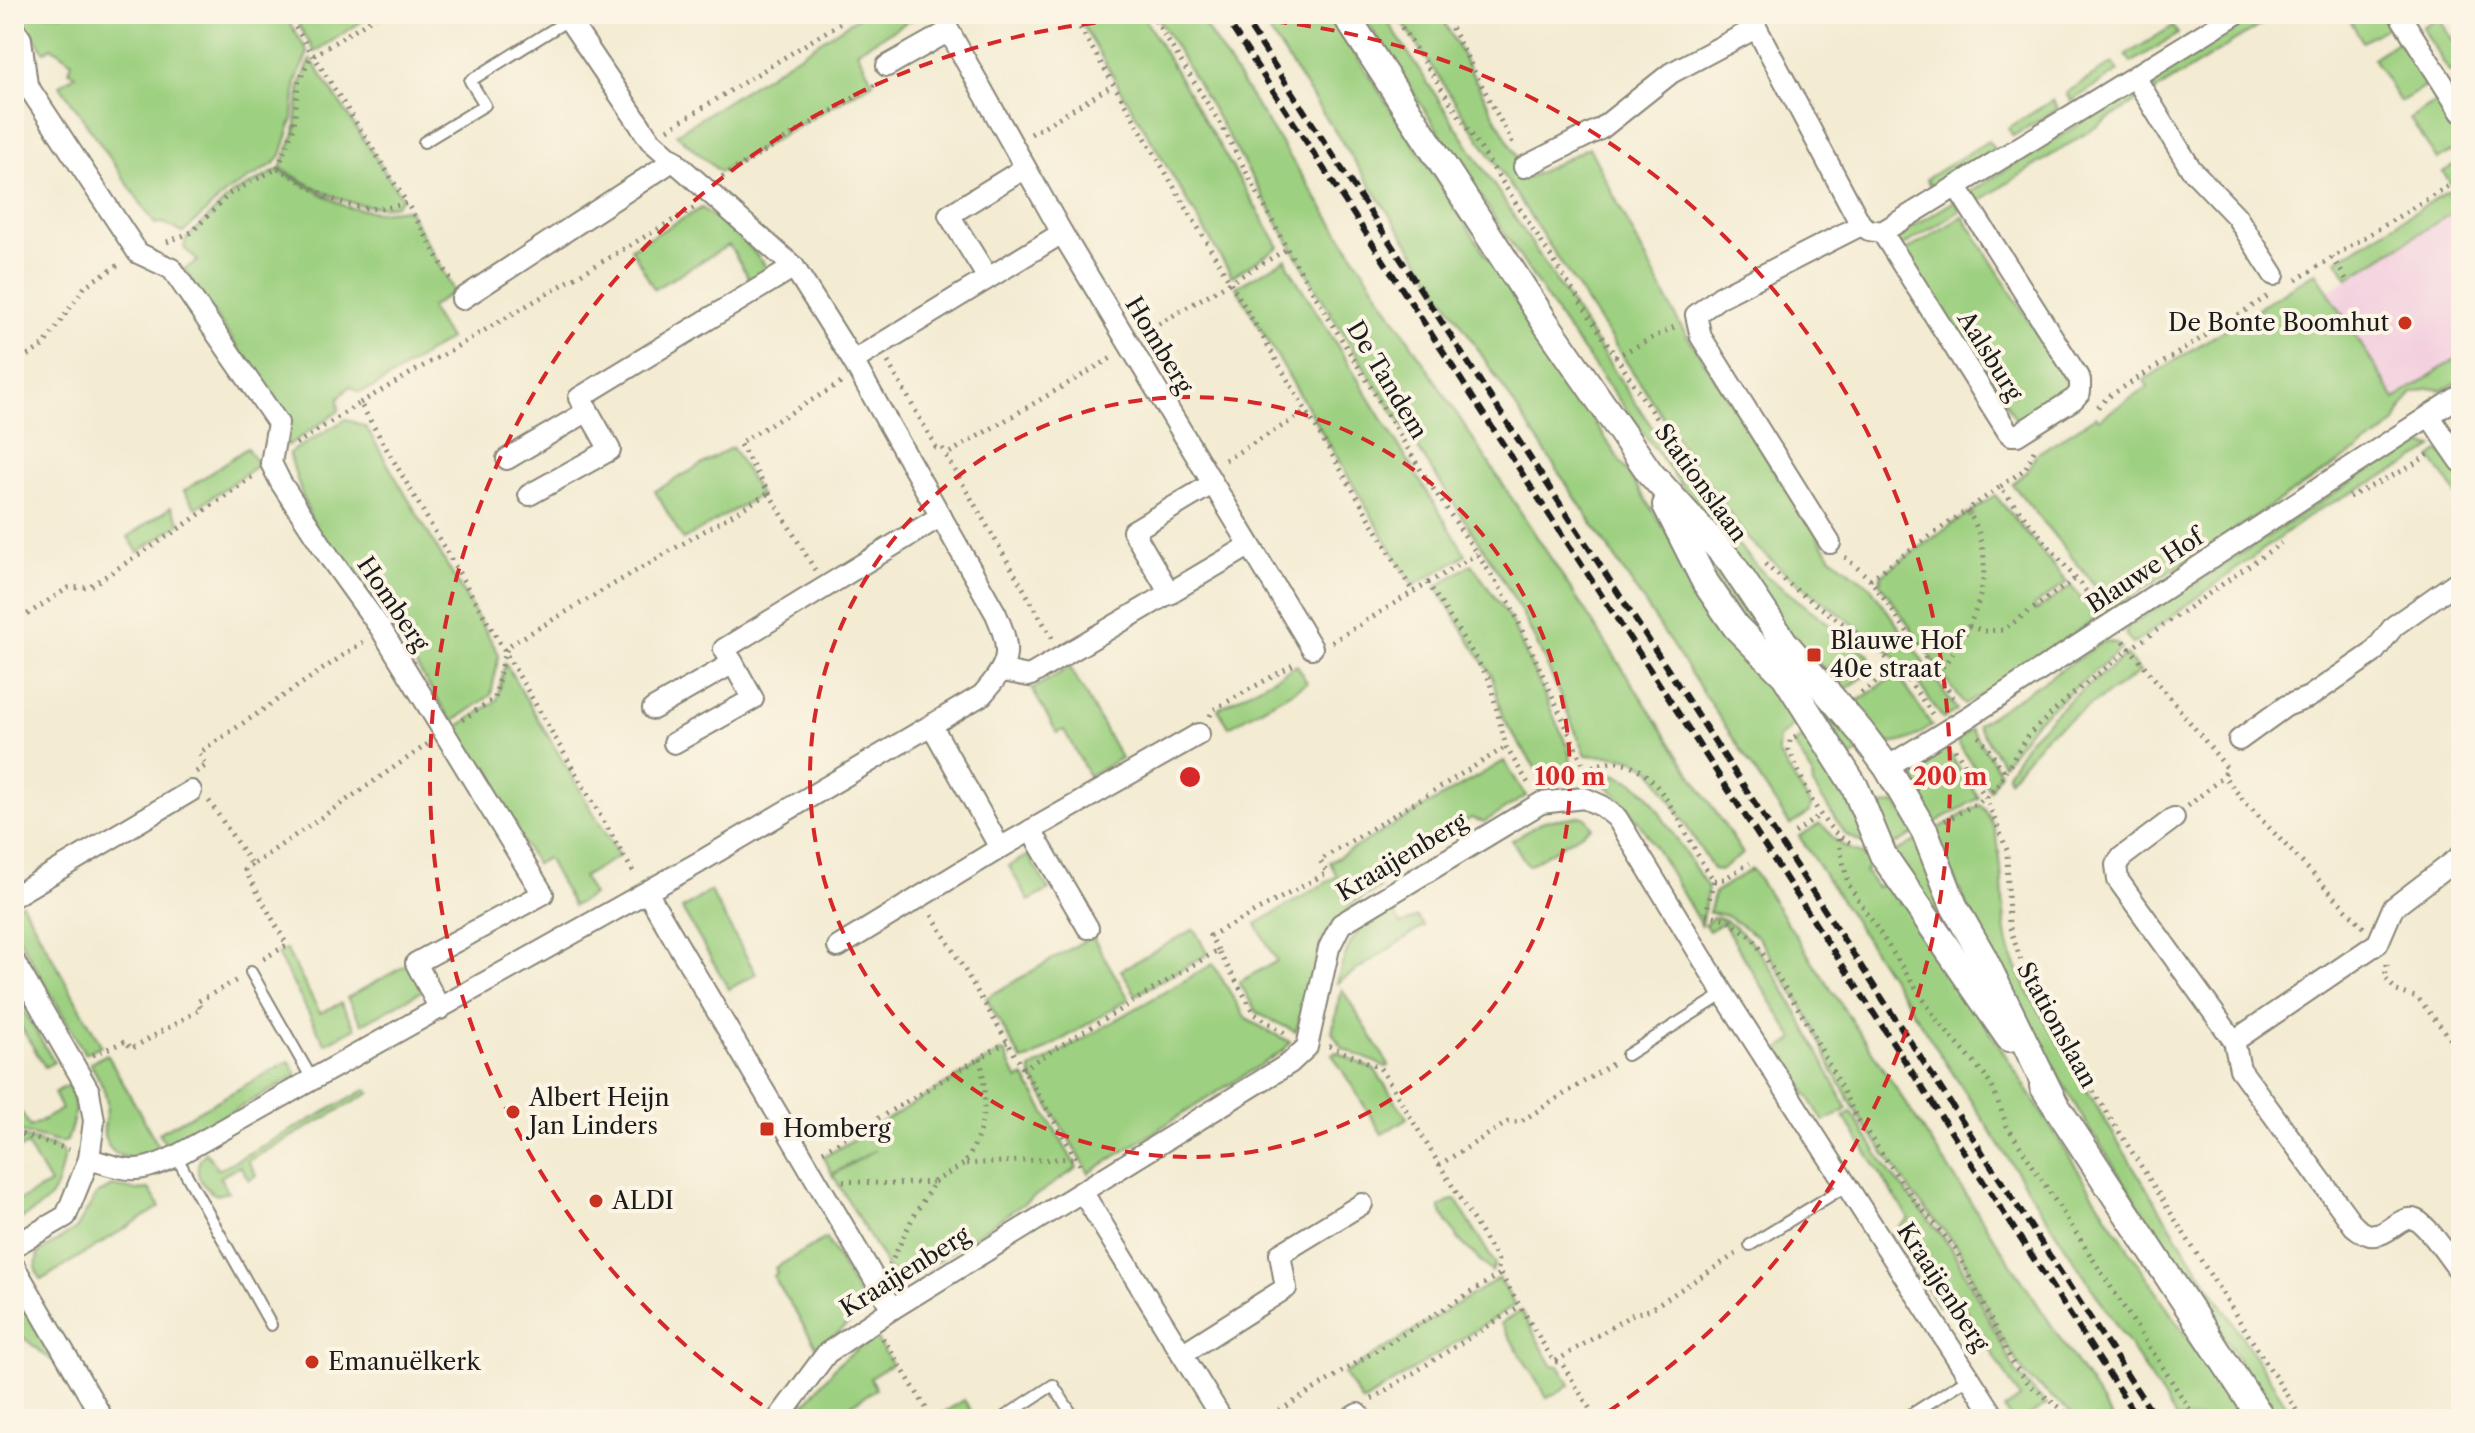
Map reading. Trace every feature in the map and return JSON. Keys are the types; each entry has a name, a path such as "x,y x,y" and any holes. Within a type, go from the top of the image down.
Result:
{"street":[{"name":"Stationslaan","path":"1345,14 1545,322 1650,473 1730,561 1784,642 1887,767 1925,832 1954,906 1983,957 2053,1100"},
{"path":"1524,167 1602,128 1671,73 1753,21 1861,225 1882,232 2236,14"},
{"path":"2399,14 2461,112"},
{"path":"89,1159 136,1171 176,1156 647,892 932,726 982,695 1003,671 1007,639 996,614 856,367 794,267 650,140 566,17"},
{"path":"14,29 21,39 27,85 138,253 172,269 278,423 271,463"},
{"name":"Homberg","path":"887,66 949,31 1062,233 1312,648"},
{"path":"2135,77 2191,169 2236,216 2278,281"},
{"path":"462,299 674,160"},
{"path":"988,278 949,215 1025,168"},
{"name":"Aalsburg","path":"1882,232 2008,432 2017,435 2074,399 2080,392 2080,380 1957,187"},
{"path":"1830,543 1701,337 1696,315 1720,297 1861,225"},
{"path":"856,367 879,345 1062,233"},
{"path":"529,495 610,450 579,398 794,267"},
{"name":"Blauwe Hof","path":"1887,767 2461,395"},
{"path":"507,459 588,411"},
{"path":"2430,417 2461,462"},
{"name":"Homberg","path":"271,463 281,483 446,731 543,894 416,963 440,1009"},
{"name":"Stationslaan","path":"1650,473 1705,582 1736,627 1785,676 1855,787 1883,855 2053,1100 2262,1419"},
{"path":"1170,594 1133,531 1208,478"},
{"path":"674,743 753,699 724,649 941,516"},
{"path":"1003,671 1029,676 1249,546"},
{"path":"2239,740 2286,706 2309,697 2373,653 2394,626 2461,579"},
{"path":"653,709 733,663"},
{"path":"932,726 1000,848"},
{"path":"838,947 1000,848 1199,734"},
{"path":"1855,787 1887,767"},
{"path":"14,896 192,784"},
{"name":"Kraaijenberg","path":"778,1419 827,1353 892,1309 1290,1063 1308,1043 1329,948 1341,924 1541,803 1584,798 1602,806 1617,818 1724,994 1996,1419"},
{"path":"2174,818 2122,857 2116,865 2118,880 2234,1041 2240,1069 2354,1226 2367,1235 2375,1236 2407,1218 2414,1219 2421,1223 2461,1273"},
{"path":"1031,830 1088,928"},
{"path":"2234,1041 2378,943 2393,908 2461,856"},
{"path":"647,892 892,1309"},
{"path":"14,961 89,1091 94,1121 89,1159 66,1216 14,1246"},
{"path":"1088,1190 1222,1419"},
{"path":"1182,1354 1286,1288 1280,1254 1362,1204"},
{"path":"14,1266 103,1419"}],"lane":[{"path":"424,142 485,105 470,81 566,17"},
{"path":"251,972 312,1079"},
{"path":"1627,1055 1724,994"},
{"path":"176,1156 271,1325"},
{"path":"1750,1245 1846,1186"},
{"name":"Kraaijenberg","path":"1904,1419 1970,1377"},
{"path":"1001,1419 1053,1385 1075,1419"}],"path":[{"path":"287,14 407,203 462,299"},
{"path":"14,364 43,346 86,285 138,253 192,232 229,194 278,168 294,127 298,83 310,58 379,14"},
{"path":"650,140 855,14"},
{"path":"1072,14 1413,592 1477,554"},
{"name":"De Tandem","path":"1151,14 1223,128 1287,249 1422,472 1510,603 1585,768"},
{"name":"Stationslaan","path":"1393,14 1710,501"},
{"path":"1444,14 1524,167"},
{"path":"14,623 68,588 89,587 360,403 697,206 722,177 877,84 887,66"},
{"path":"1013,145 1113,85"},
{"path":"278,168 316,190 358,208 375,210 407,203"},
{"path":"2295,280 2448,186"},
{"path":"946,455 1287,249"},
{"path":"2332,257 2346,279"},
{"path":"2092,413 2108,397 2278,281"},
{"path":"1615,357 1696,315"},
{"path":"879,345 936,447 942,448 1063,656"},
{"path":"825,587 739,443 856,367"},
{"path":"360,403 647,892"},
{"path":"1208,478 1306,412"},
{"path":"2341,501 2406,469 2447,441"},
{"path":"1870,579 2025,469 2038,447"},
{"path":"2000,487 2227,768 2224,776 2174,818"},
{"path":"75,1065 126,1041 131,1049 201,1009 197,1002 251,972 258,962 287,945 245,870 495,698 508,646 769,493"},
{"path":"1937,673 1954,653 1969,626 1983,590 1983,558 1976,527 1967,510"},
{"path":"1925,832 1986,798 1997,786 2028,735 2074,693 2130,649 2291,535"},
{"path":"1830,543 1870,579 2004,771"},
{"name":"Stationslaan","path":"1758,558 1792,589 1854,633 1906,678 1986,798 2007,850 2009,925 2024,970 2083,1075 2302,1419"},
{"path":"1969,626 1984,631 2003,630 2076,578"},
{"path":"1428,583 1489,679 1506,747 1541,803"},
{"path":"252,865 192,784 207,765 199,753 381,629"},
{"path":"1506,747 1320,860 1327,873 1210,936 1255,1014 1308,1043 1379,1067 1498,1261 1500,1274 1596,1419"},
{"path":"1584,798 1585,768 1617,761 1642,770 1662,794 1714,880 1706,914 1726,919 1752,937 1805,1019 1857,1118 1915,1201 1955,1248 2013,1364 2030,1385 2075,1419"},
{"path":"2224,776 2389,954 2385,978 2397,991 2418,998 2461,1052"},
{"path":"1795,833 1820,815 1838,838 1848,884 1939,1023 1984,1074 2007,1126 2196,1419"},
{"path":"1838,838 1883,855"},
{"path":"1714,880 1724,879 1750,863"},
{"path":"921,897 1075,1158 1088,1190"},
{"path":"1022,1069 1218,950"},
{"path":"806,1161 1007,1042"},
{"path":"1439,1165 1508,1122 1520,1122 1627,1055"},
{"path":"964,1164 976,1143 985,1109 986,1088 980,1058"},
{"path":"14,1132 66,1147 89,1159"},
{"path":"822,1190 836,1181 891,1184 934,1182 964,1164 1075,1158"},
{"path":"874,1279 888,1268 934,1182"},
{"path":"1556,1361 1633,1314 1649,1310 1750,1245"},
{"path":"1266,1419 1500,1274"},
{"path":"1356,1417 1366,1403 1520,1306"},
{"path":"874,1321 933,1419"},
{"path":"478,1419 488,1412"}],"shaded area":[{"name":"De Bonte Boomhut","path":"2458,209 2461,214 2461,355 2395,399 2328,291"}],"green space":[{"path":"14,14 284,14 308,52 296,81 293,118 281,155 275,163 227,192 183,233 164,223 155,224 60,85 75,75 69,71 72,62 51,47 44,52 30,30 25,31"},
{"path":"314,14 373,14 315,52 298,24"},
{"path":"863,14 921,14 857,51 873,82 720,172 676,134"},
{"path":"1076,14 1142,14 1279,247 1232,276"},
{"path":"1155,14 1197,14 1743,854 1720,870 1713,869 1651,769 1627,758 1586,755 1513,596 1342,332"},
{"path":"1258,14 1329,14 1693,573 1804,716 1779,738 1778,753 1811,806 1810,812 1790,825"},
{"path":"1362,14 1383,14 1626,389 1715,519 1764,574 1868,654 1872,665 1866,675 1843,691 1837,683 1842,679 1830,666 1825,670 1806,648 1800,652 1564,325"},
{"path":"1397,14 1440,14 1528,178 1589,147 1679,323 1831,557 1870,586 1957,710 1943,719 1911,673 1891,653 1788,575 1752,543 1704,480"},
{"path":"2256,14 2278,14 2155,91 2149,81"},
{"path":"2346,14 2386,14 2393,24 2363,42"},
{"path":"2438,17 2461,53 2461,65 2449,72 2422,27"},
{"path":"2173,26 2178,34 2131,63 2126,55"},
{"path":"2402,39 2430,84 2400,102 2373,58"},
{"path":"311,59 402,198 396,205 380,207 350,202 321,191 280,168 295,134 300,85"},
{"path":"2113,63 2119,71 2071,101 2066,93"},
{"path":"2132,91 2137,101 1976,203 1970,192"},
{"path":"2053,100 2058,109 2013,136 2008,128"},
{"path":"2439,100 2461,135 2461,146 2437,160 2410,119"},
{"path":"1988,141 1994,149 1931,187 1926,179"},
{"path":"2461,160 2461,186 2455,190 2443,172"},
{"path":"278,170 346,207 377,212 408,209 454,291 430,308 449,339 375,387 359,392 350,386 338,399 339,411 287,446 285,418 184,269 198,261 184,248 186,239 232,194"},
{"path":"2448,191 2458,209 2348,278 2337,260"},
{"path":"1955,201 1960,211 1898,249 1892,239"},
{"path":"702,208 743,239 771,272 752,283 729,245 654,289 631,248"},
{"path":"1963,216 2071,388 2017,421 1980,360 1970,365 1901,254"},
{"path":"1286,259 1466,555 1413,586 1236,287"},
{"path":"2316,272 2395,399 2461,355 2461,381 2442,390 2429,388 2413,393 2396,423 2381,435 2108,612 2091,592 2097,588 2012,484 2028,471 2035,455 2096,416 2099,419 2148,387 2144,380"},
{"path":"346,419 366,427 499,654 491,695 452,722 392,628 398,623 364,591 333,555 316,529 304,501 289,453"},
{"path":"2418,444 2434,447 2406,465 2316,511 2138,641 2133,644 2126,635 2127,627 2384,461"},
{"path":"732,447 760,495 683,540 655,491"},
{"path":"247,448 258,465 196,508 184,491"},
{"path":"2440,451 2461,479 2461,501 2431,458"},
{"path":"1995,495 2067,582 2034,606 2036,611 2071,586 2081,598 2085,596 2101,616 1965,705 1941,672 1941,665 1938,668 1880,583 1881,575 1967,514 1970,517 1973,515 1971,512"},
{"path":"171,507 181,523 138,552 128,537"},
{"path":"1472,564 1511,621 1568,748 1572,769 1542,778 1503,719 1492,676 1436,587"},
{"path":"1721,567 1825,700 1813,708 1743,624 1713,573"},
{"path":"2105,641 2116,643 2121,649 2035,722 2003,764 1977,725"},
{"path":"2126,655 2140,672 2046,735 2009,780 2007,773 2030,738 2067,702"},
{"path":"505,663 619,856 583,877 593,895 573,906 547,858 536,864 453,730 497,700"},
{"path":"1297,665 1307,683 1229,727 1218,709"},
{"path":"1070,667 1121,758 1089,776 1064,730 1057,733 1032,689"},
{"path":"1897,678 1932,726 1917,736 1894,743 1877,737 1848,708 1888,680"},
{"path":"1838,715 1862,751 1851,758 1824,724"},
{"path":"1971,729 2000,772 1990,790 1956,740"},
{"path":"1814,731 1870,846 1846,835 1813,785 1812,774 1795,746 1796,742"},
{"path":"1945,747 1979,798 1929,826 1918,801 1915,781 1923,764"},
{"path":"1504,761 1526,796 1484,822 1471,818 1375,880 1379,888 1354,903 1323,938 1296,1032 1257,1013 1239,982 1277,961 1256,924 1337,876 1330,862"},
{"path":"1614,774 1635,783 1648,795 1708,888 1701,925 1641,826 1614,792 1600,781"},
{"path":"1896,803 1916,833 1888,848 1876,811 1884,805"},
{"path":"1980,805 1990,817 1996,834 2007,940 2029,992 2140,1177 2296,1419 2276,1419 2081,1115 2002,979 1932,832"},
{"path":"1580,816 1586,818 1592,827 1528,866 1512,840 1544,821"},
{"path":"1820,824 1843,846 1870,859 1874,864 1865,871 1876,887 1887,884 1899,903 1907,900 2240,1419 2177,1419 1799,836"},
{"path":"1919,839 1976,965 1892,854"},
{"path":"1028,855 1049,890 1029,901 1009,866"},
{"path":"1752,869 2113,1419 2079,1419 2026,1376 2000,1335 1957,1246 1915,1197 1861,1120 1834,1073 1809,1018 1757,936 1727,916 1709,912 1715,892"},
{"path":"710,891 756,974 729,989 682,909"},
{"path":"22,903 101,1045 85,1054 14,929 14,907"},
{"path":"1391,907 1401,925 1417,917 1424,926 1337,983 1344,957 1354,938 1368,922"},
{"path":"1713,917 1732,925 1752,943 1771,969 1848,1109 1824,1122 1779,1049 1794,1039 1723,923 1709,931 1705,925"},
{"path":"1194,929 1208,954 1136,995 1121,970"},
{"path":"1092,936 1129,999 1022,1061 986,998"},
{"path":"286,949 320,1013 341,1003 355,1028 325,1044 277,954"},
{"path":"408,964 423,990 362,1024 347,998"},
{"path":"1213,964 1246,1019 1290,1042 1284,1050 1089,1173 1031,1075 1031,1069"},
{"path":"1342,989 1389,1066 1342,1048 1332,1032"},
{"path":"14,993 54,1062 45,1067 14,1015"},
{"path":"1000,1052 1005,1053 1018,1080 1024,1076 1077,1168 928,1267 908,1274 893,1271 888,1268 833,1175 875,1150 832,1174 824,1157"},
{"path":"1336,1052 1375,1070 1407,1118 1382,1134 1332,1054"},
{"path":"107,1054 160,1149 144,1156 128,1157 113,1151 108,1144 104,1135 106,1097 90,1063"},
{"path":"289,1061 297,1076 167,1147 159,1133"},
{"path":"68,1085 75,1106 67,1141 61,1143 14,1130 14,1118 22,1113 30,1127 62,1109 54,1093"},
{"path":"367,1089 370,1093 248,1161 256,1175 249,1180 240,1166 220,1177 228,1192 216,1195 201,1181 199,1163 206,1152 218,1170"},
{"path":"1851,1112 1890,1173 1952,1248 2017,1374 2047,1405 2024,1419 2010,1419 2004,1409 2020,1398 1958,1297 1938,1306 1892,1232 1909,1219 1844,1117"},
{"path":"14,1135 59,1148 64,1155 55,1190 50,1197 14,1223 14,1203 50,1184 27,1145 14,1152"},
{"path":"112,1186 149,1189 160,1207 41,1280 36,1270 38,1253 76,1229 97,1194"},
{"path":"1456,1200 1495,1264 1492,1272 1458,1239 1440,1210"},
{"path":"826,1238 864,1305 857,1317 818,1349 773,1276 777,1273 775,1268"},
{"path":"1499,1278 1515,1305 1362,1402 1344,1374"},
{"path":"14,1289 60,1367 14,1330"},
{"path":"1521,1311 1552,1365 1559,1366 1570,1385 1547,1398 1501,1323"},
{"path":"874,1335 892,1364 870,1378 876,1389 829,1419 793,1419 837,1365"},
{"path":"964,1400 976,1419 940,1419 938,1416"}],"railway":[{"path":"1223,14 2138,1419"},
{"path":"1241,14 2156,1419"}],"place":[{"name":"De Bonte Boomhut","path":"2405,323"},
{"name":"Blauwe Hof 40e straat","path":"1814,655"},
{"name":"Albert Heijn Jan Linders","path":"513,1112"},
{"name":"Homberg","path":"767,1129"},
{"name":"ALDI","path":"596,1201"},
{"name":"Emanuëlkerk","path":"312,1362"}]}
